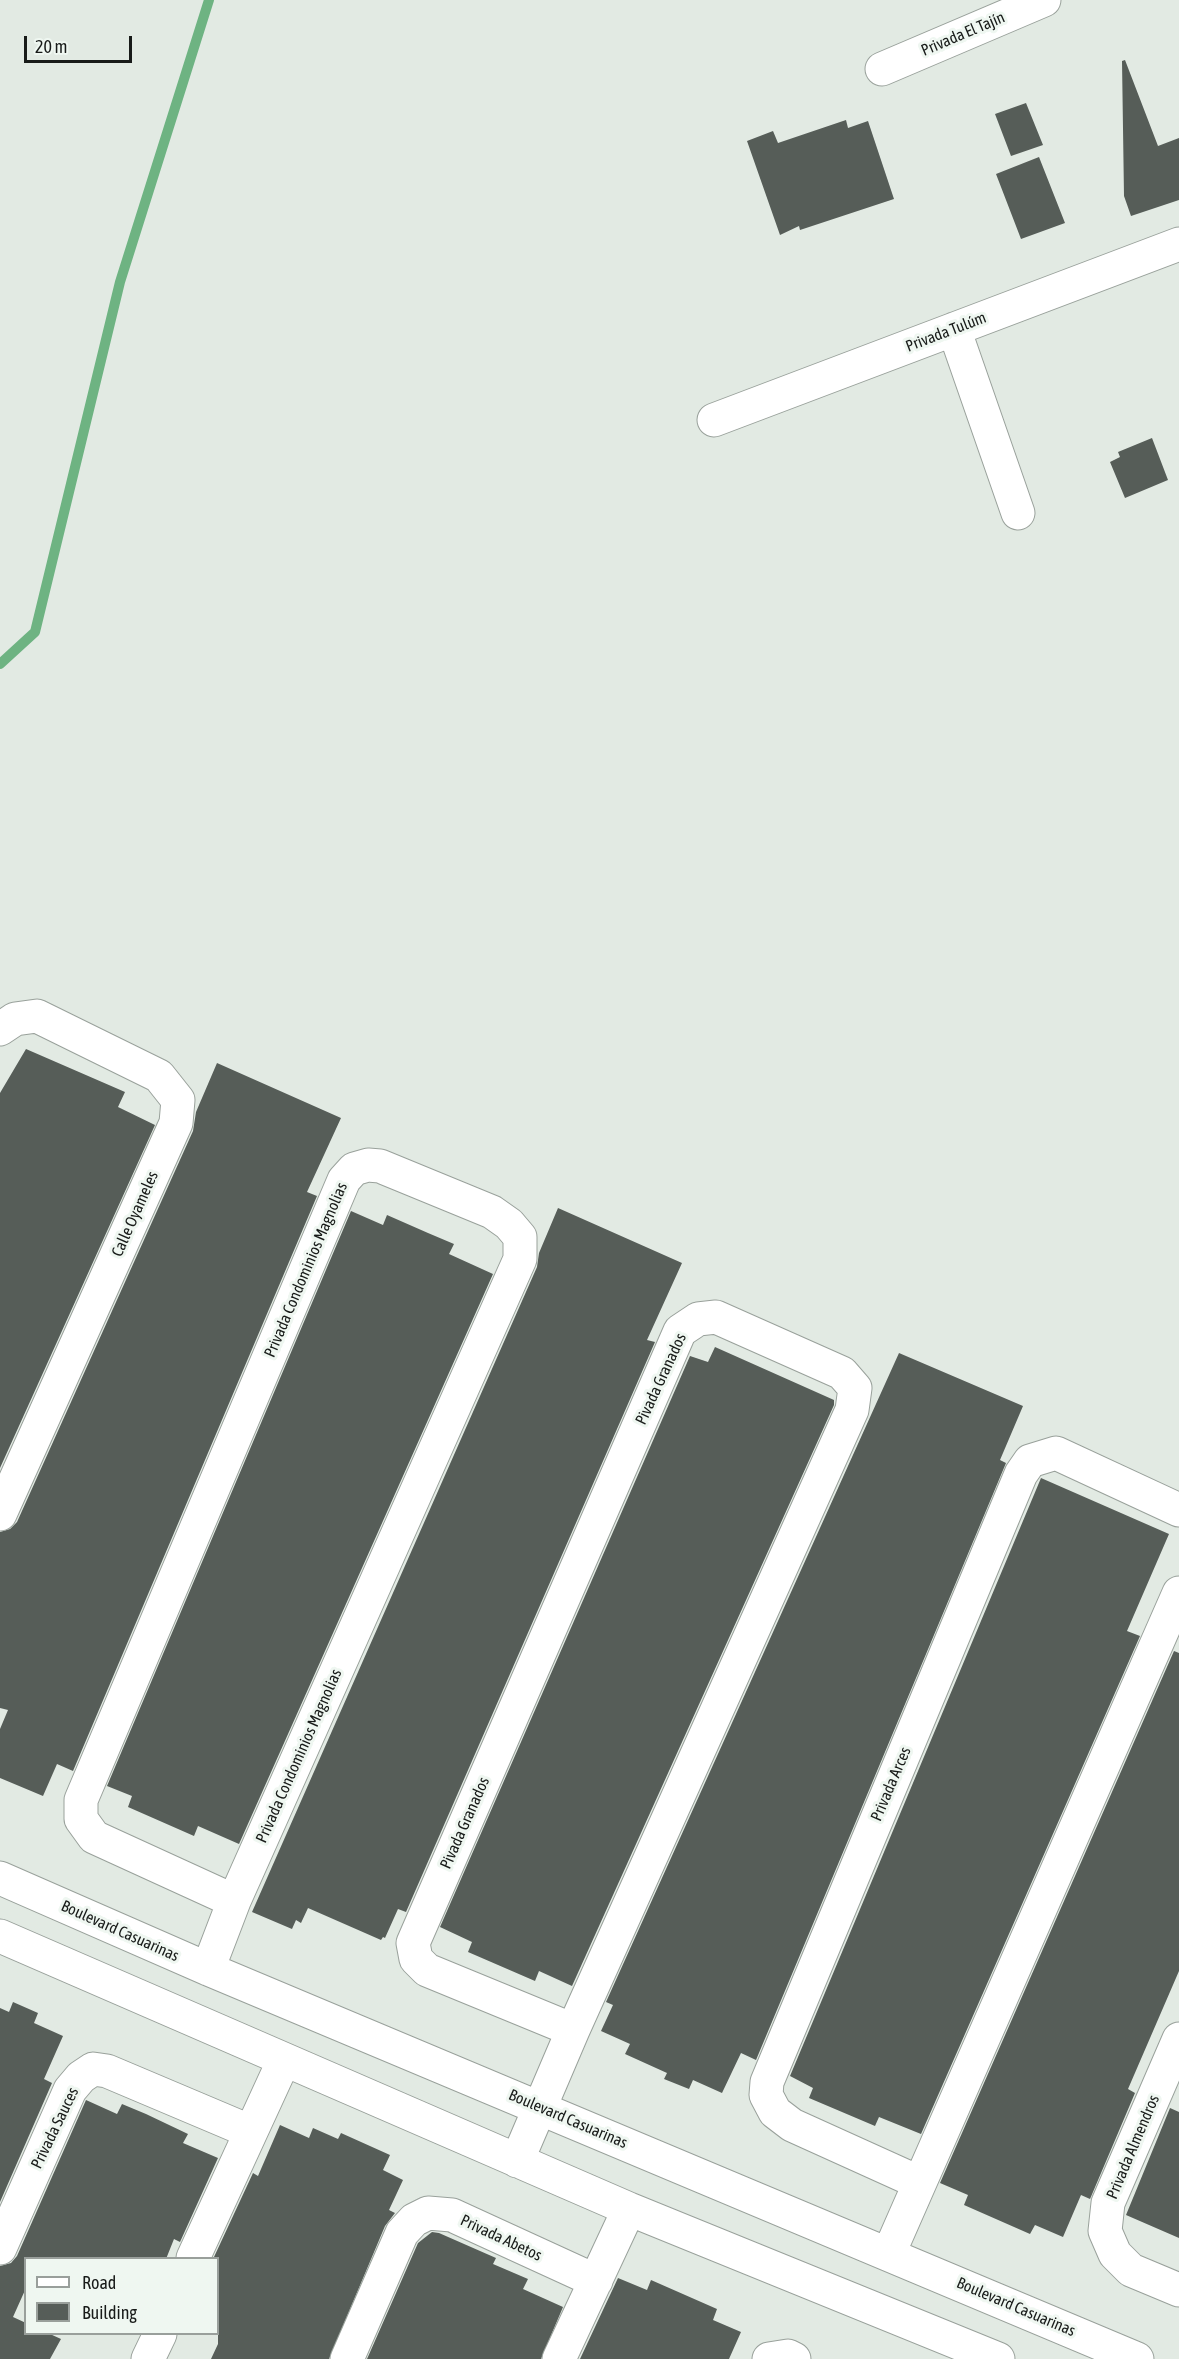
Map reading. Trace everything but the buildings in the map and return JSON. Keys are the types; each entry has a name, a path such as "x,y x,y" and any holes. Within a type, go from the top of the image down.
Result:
{"street":[{"name":"Privada El Tajín","path":"882,69 1044,0"},
{"name":"Privada Tulúm","path":"714,420 1179,244"},
{"path":"954,329 1018,513"},
{"name":"Calle Oyameles","path":"0,1029 15,1019 37,1016 159,1076 178,1100 176,1123 0,1514"},
{"name":"Privada Condominios Magnolias","path":"208,1970 234,1901 520,1259 520,1237 509,1224 492,1212 380,1166 368,1165 354,1169 344,1180 81,1800 81,1819 94,1837 234,1901"},
{"name":"Pivada Granados","path":"517,2161 573,2030 852,1410 855,1388 842,1373 716,1317 698,1319 680,1331 412,1944 416,1959 427,1970 573,2030"},
{"name":"Privada Arces","path":"918,2182 792,2125 775,2112 766,2095 766,2082 1021,1474 1030,1461 1056,1453 1179,1510"},
{"path":"889,2253 918,2182 1179,1593"},
{"name":"Boulevard Casuarinas","path":"0,1878 208,1970 889,2253 1137,2359"},
{"path":"0,1936 965,2353 998,2359"},
{"name":"Privada Almendros","path":"1179,2039 1108,2204 1105,2231 1115,2254 1131,2270 1179,2290"},
{"path":"194,2257 249,2131 284,2060"},
{"name":"Privada Sauces","path":"0,2248 70,2090 81,2077 93,2069 107,2071 249,2131"},
{"path":"560,2359 629,2209"},
{"name":"Privada Abetos","path":"347,2359 402,2233 414,2220 428,2214 452,2215 596,2281"},
{"path":"148,2359 160,2335"},
{"path":"769,2359 788,2356 794,2359"}],"waterway":[{"path":"0,664 35,632 120,282 209,0"}]}
